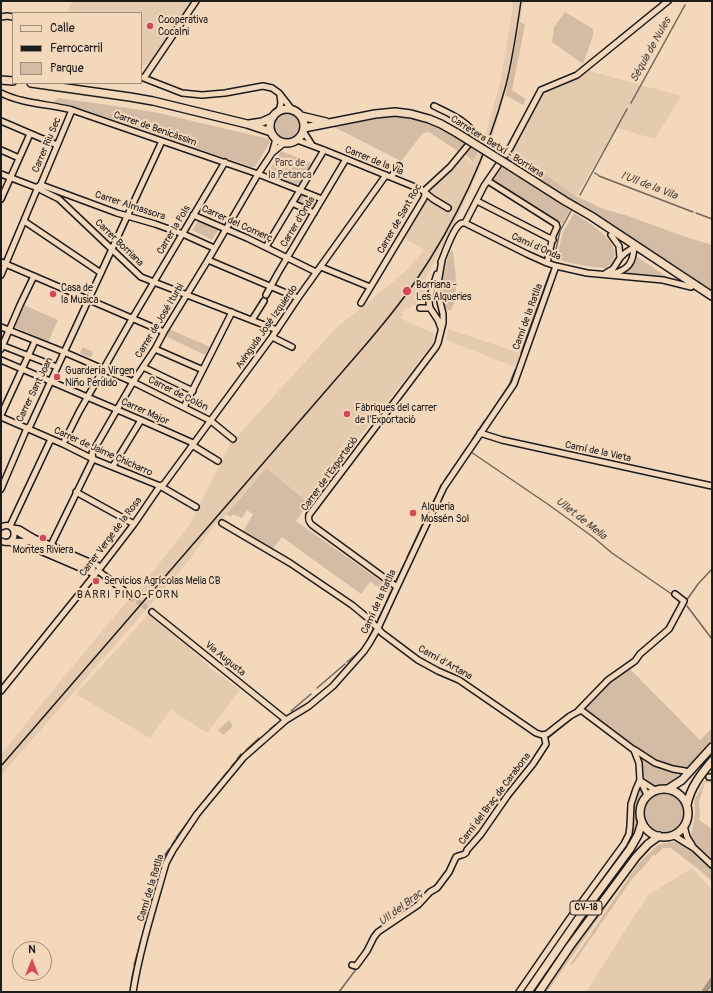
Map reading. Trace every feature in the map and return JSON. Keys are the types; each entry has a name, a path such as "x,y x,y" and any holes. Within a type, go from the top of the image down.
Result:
{"main road":[{"path":"1,80 12,81"},
{"path":"38,84 153,101 247,124 271,132"},
{"path":"247,124 262,122 273,117 279,111 293,111 300,116 304,124 304,129 300,138 290,143 284,143 276,139 271,132 270,127 273,117"},
{"name":"Carretera Betxí - Borriana","path":"304,129 385,112 415,115 433,121 457,133 608,227 712,296"},
{"name":"Carretera Betxí - Borriana","path":"300,116 328,123"},
{"name":"Carretera Betxí - Borriana","path":"580,210 611,235 673,275 712,296"},
{"path":"668,789 682,780 712,747"},
{"path":"642,822 652,833 659,836 673,835 680,831 688,816 688,798 695,784 712,761"},
{"path":"647,796 655,790 668,789 683,797 687,805"},
{"name":"CV-18","path":"528,992 579,918 630,849 638,835 642,822 640,813 642,803 647,796"},
{"name":"CV-18","path":"539,992 570,946 636,857 648,844 659,836"}],"street":[{"path":"196,1 142,77 182,93 202,95 225,93 263,86 272,88 279,93 293,111"},
{"path":"441,326 431,310 429,301 445,251 458,226 465,223 488,182 510,148 541,90 577,75 668,1"},
{"path":"1,18 6,16 12,17"},
{"name":"Carrer de Benicàssim","path":"1,93 21,100 59,106 72,110 225,162 300,189 322,199"},
{"path":"279,93 281,103 279,111"},
{"name":"Carrer de Sant Roc","path":"361,303 424,198 424,191 450,167 475,136 472,130 463,121 434,106"},
{"name":"Carrer Riu Sec","path":"1,275 3,263 24,221 38,187 41,184 72,110"},
{"path":"1,121 57,145"},
{"path":"304,129 312,145"},
{"path":"1,199 30,134"},
{"name":"Carrer de José Iturbi","path":"272,153 276,139"},
{"name":"Carrer de la Via","path":"296,140 312,145 415,187 425,192 433,200 448,208"},
{"name":"Carrer Sant Joan","path":"1,489 27,428 30,426 162,141"},
{"name":"Carrer de José Iturbi","path":"51,545 93,459 92,453 117,409 155,349 258,174 272,153 284,143"},
{"path":"1,150 19,158"},
{"path":"266,247 324,150"},
{"name":"Carrer d'Onda","path":"266,295 346,159"},
{"name":"Carrer la Pols","path":"63,444 132,318 225,162"},
{"name":"Avinguda José Izquierdo","path":"160,486 164,484 272,337 316,272 388,176 399,166"},
{"name":"Carrer Borriana","path":"1,174 38,187 59,199 141,277 277,330"},
{"path":"488,182 554,222 557,226 547,263"},
{"name":"Carrer Almassora","path":"38,187 44,186 62,192 183,234 214,248"},
{"path":"59,199 62,192"},
{"path":"477,201 553,240"},
{"path":"292,203 314,213"},
{"name":"Carrer del Comerç","path":"193,215 226,228 316,272"},
{"path":"24,221 101,273"},
{"name":"Camí d'Onda","path":"465,223 556,266 572,270 663,280 692,286"},
{"path":"608,227 610,231 633,249 672,270"},
{"path":"611,235 619,246 620,258"},
{"path":"604,274 613,269 625,252 633,249"},
{"path":"612,274 618,272 633,260 633,249"},
{"path":"208,260 298,298"},
{"path":"441,326 443,318 438,296 438,284 442,260"},
{"path":"3,263 164,332"},
{"name":"Camí de la Ratlla","path":"132,992 141,953 166,863 170,854 197,814 244,757 286,720 309,706 333,686 364,651 378,628 444,487 514,384 556,266"},
{"path":"321,267 370,287"},
{"path":"34,276 1,347 57,367"},
{"path":"430,296 438,296"},
{"path":"252,320 264,301"},
{"path":"420,308 431,310 436,313 442,310"},
{"path":"184,408 232,312"},
{"name":"Carrer de l'Exportació","path":"397,587 312,525 309,522 308,517 436,347 441,326"},
{"name":"Carrer de Colón","path":"1,327 133,382 211,420 233,439"},
{"path":"272,337 292,347"},
{"path":"1,416 35,340"},
{"path":"155,349 203,370"},
{"name":"Carrer Major","path":"1,360 141,420 192,444 218,461"},
{"path":"143,367 193,391"},
{"name":"Carrer de Jaime Chicharro","path":"1,416 93,459 160,486 196,507"},
{"path":"113,466 141,420"},
{"name":"Camí de la Vieta","path":"480,433 502,440 712,486"},
{"path":"7,526 51,439"},
{"name":"Carrer Verge de la Rosa","path":"1,691 94,571 101,567 134,524 160,486"},
{"path":"76,492 134,524"},
{"name":"Camí d'Artana","path":"222,523 302,570 352,605 369,619 382,633 418,660 459,680 536,733 544,735"},
{"path":"7,526 33,542 94,571"},
{"path":"7,526 14,536 9,542"},
{"path":"7,526 19,529 34,538 101,567"},
{"path":"1,541 33,542"},
{"path":"9,542 38,550 94,571"},
{"path":"101,573 131,596"},
{"path":"544,735 577,712 608,680 635,661 640,654 669,629 684,600 675,594"},
{"name":"Via Augusta","path":"152,612 286,720"},
{"path":"577,712 581,710 634,750 655,763 685,772"},
{"name":"Camí del Braç de Carabona","path":"352,965 356,966 378,932 418,905 439,885 449,872 456,857 466,853 540,754 546,744 544,735"},
{"path":"634,750 639,763 640,780 647,796"},
{"path":"640,780 655,790"},
{"path":"519,992 624,844 629,830 631,804 640,780"},
{"path":"684,826 687,837 694,848"},
{"path":"673,835 694,848 712,865"}],"shaded area":[{"path":"73,1 192,2 151,62 142,66 142,12 69,12 68,9"},
{"path":"513,1 523,1 521,16 509,79 493,135 484,159 455,222 426,278 429,286 415,306 413,304 409,309 406,307 400,318 435,334 432,344 355,443 349,439 341,449 346,454 310,503 266,469 222,520 218,521 182,569 1,775 1,755 39,707 148,578 190,524 230,444 336,328 406,271 424,250 397,234 422,193 450,167 461,154 470,162 470,164 473,164 482,146 501,78"},
{"path":"586,70 681,96 655,139 617,128 576,196 512,151 543,92 577,79"},
{"path":"448,329 520,353 515,367 446,340"},
{"path":"149,614 186,644 209,667 240,690 207,733 171,710 150,738 76,694"},
{"path":"692,868 712,890 712,992 586,992 648,895"}],"green space":[{"path":"565,12 593,29 593,36 583,64 552,42 554,27"},
{"path":"520,22 525,25 512,90 526,99 523,105 505,95"},
{"path":"58,98 154,112 269,139 270,142 255,167 252,167 82,109 56,104 55,101"},
{"path":"287,112 297,116 301,126 297,136 287,140 277,136 273,126 277,116"},
{"path":"395,117 415,120 432,126 467,144 459,152 429,132 423,133 401,161 334,127 380,118"},
{"path":"470,147 478,152 472,164 472,161 465,154"},
{"name":"Parc de la Petanca","path":"281,151 311,163 299,184 296,185 268,174"},
{"path":"512,151 576,196 603,209 625,215 712,245 712,294 505,161"},
{"path":"501,166 570,210 562,224 491,181"},
{"path":"302,191 318,199 312,210 295,202"},
{"path":"574,213 590,223 612,244 615,252 613,260 606,268 581,265 556,259 563,232"},
{"path":"198,221 218,230 212,240 192,230"},
{"path":"451,250 453,253 455,266 456,292 455,300 450,311 446,309 440,288"},
{"path":"636,256 670,279 624,274 623,273 633,264"},
{"path":"24,305 58,320 48,342 14,326"},
{"path":"169,329 210,347 205,355 165,336"},
{"path":"83,347 93,352 91,358 80,353"},
{"path":"266,468 309,503 296,521 392,589 389,593 370,582 361,594 282,537 273,548 243,532 253,514 247,510 241,518 233,514 231,517 226,514"},
{"path":"629,668 700,740 712,728 712,743 684,774 667,786 654,787 642,779 637,753 656,762 634,749 581,709 610,680"},
{"path":"229,720 233,726 223,735 218,730"},
{"path":"712,765 712,770 705,778 694,796 692,805 693,815 688,834 688,827 691,818 690,804 695,789"},
{"path":"712,773 712,783 705,782 699,802 699,820 712,829 712,862 689,838 691,836 695,813 694,800 706,779"},
{"path":"640,784 645,793 640,802 638,827 630,843 560,939 524,992 520,992 625,844 631,810"},
{"path":"664,792 679,798 685,813 679,828 664,834 649,828 643,813 649,798"},
{"path":"673,838 679,842 672,840 661,841 652,847 639,860 547,992 542,992 611,894 648,848 658,840"},
{"path":"672,842 682,843 712,868 712,882 671,848 663,848 655,856 653,855 632,879 573,964 569,966 638,864 660,844"}],"waterway":[{"name":"Séquia de Nules","path":"631,103 685,5"},
{"name":"Séquia de Nules","path":"580,195 627,109"},
{"name":"l'Ull de la Vila","path":"599,176 693,212"},
{"name":"Séquia de Nules","path":"554,258 560,231 571,211"},
{"name":"l'Ull de la Vila","path":"696,213 712,219"},
{"name":"Séquia de Nules","path":"530,327 550,272"},
{"name":"Séquia de Nules","path":"521,353 530,327"},
{"name":"Séquia de Nules","path":"487,418 509,385 515,370"},
{"name":"Séquia de Nules","path":"472,440 485,420"},
{"name":"Séquia de Nules","path":"449,474 468,446"},
{"name":"Ullet de Melia","path":"471,452 549,505 593,537 612,553 673,595"},
{"name":"Séquia de Nules","path":"444,481 448,475"},
{"name":"Séquia de Nules","path":"437,495 441,485"},
{"name":"Séquia de Nules","path":"424,521 436,496"},
{"name":"Séquia de Nules","path":"412,547 422,525"},
{"name":"Séquia de Nules","path":"407,557 412,547"},
{"name":"Séquia de Nules","path":"396,581 405,562"},
{"name":"Ull del Braç","path":"686,601 698,584 712,569"},
{"name":"Séquia de Nules","path":"386,603 390,593"},
{"name":"Séquia de Nules","path":"378,619 385,605"},
{"path":"687,606 712,639"},
{"name":"Séquia de Nules","path":"360,651 364,647 374,627"},
{"name":"Séquia de Nules","path":"347,662 360,651"},
{"name":"Séquia de Nules","path":"317,688 345,664"},
{"name":"Séquia de Nules","path":"291,711 311,694"},
{"name":"Ull del Braç","path":"547,739 574,717"},
{"name":"Séquia de Nules","path":"270,729 275,725"},
{"name":"Séquia de Nules","path":"246,750 259,738"},
{"name":"Séquia de Nules","path":"237,759 241,754"},
{"name":"Séquia de Nules","path":"231,767 236,761"},
{"name":"Séquia de Nules","path":"221,780 227,772"},
{"name":"Séquia de Nules","path":"198,809 219,782"},
{"name":"Séquia de Nules","path":"189,821 196,811"},
{"name":"Séquia de Nules","path":"176,838 187,823"},
{"name":"Séquia de Nules","path":"172,845 175,840"},
{"name":"Séquia de Nules","path":"163,861 164,856 169,849"},
{"name":"Séquia de Nules","path":"161,870 163,862"},
{"name":"Séquia de Nules","path":"154,894 160,872"},
{"name":"Séquia de Nules","path":"142,939 153,896"},
{"name":"Séquia de Nules","path":"134,965 141,941"},
{"path":"132,977 134,968"},
{"name":"Ull del Braç","path":"339,992 357,968"},
{"name":"Séquia de Nules","path":"131,986 132,977"},
{"path":"704,992 712,980"},
{"path":"706,992 712,984"},
{"name":"Séquia de Nules","path":"130,992 131,987"}],"tunnel":[{"path":"131,596 152,612"},
{"path":"688,772 709,777"}],"railway":[{"path":"1,766 369,341 415,282 444,236 457,212 490,137 506,85 515,43 521,1"}],"place":[{"name":"Cooperativa Cocalni","path":"150,26"},
{"name":"Borriana - Les Alqueries","path":"407,291"},
{"name":"Casa de la Musica","path":"53,294"},
{"name":"Guardería Virgen Niño Perdido","path":"57,377"},
{"name":"Fàbriques del carrer de l'Exportació","path":"347,414"},
{"name":"Alqueria Mossén Sol","path":"413,513"},
{"name":"Montes Riviera","path":"43,538"},
{"name":"Servicios Agrícolas Melia CB","path":"96,581"}],"district":[{"name":"BARRI PINO-FORN","path":"128,595"}]}
